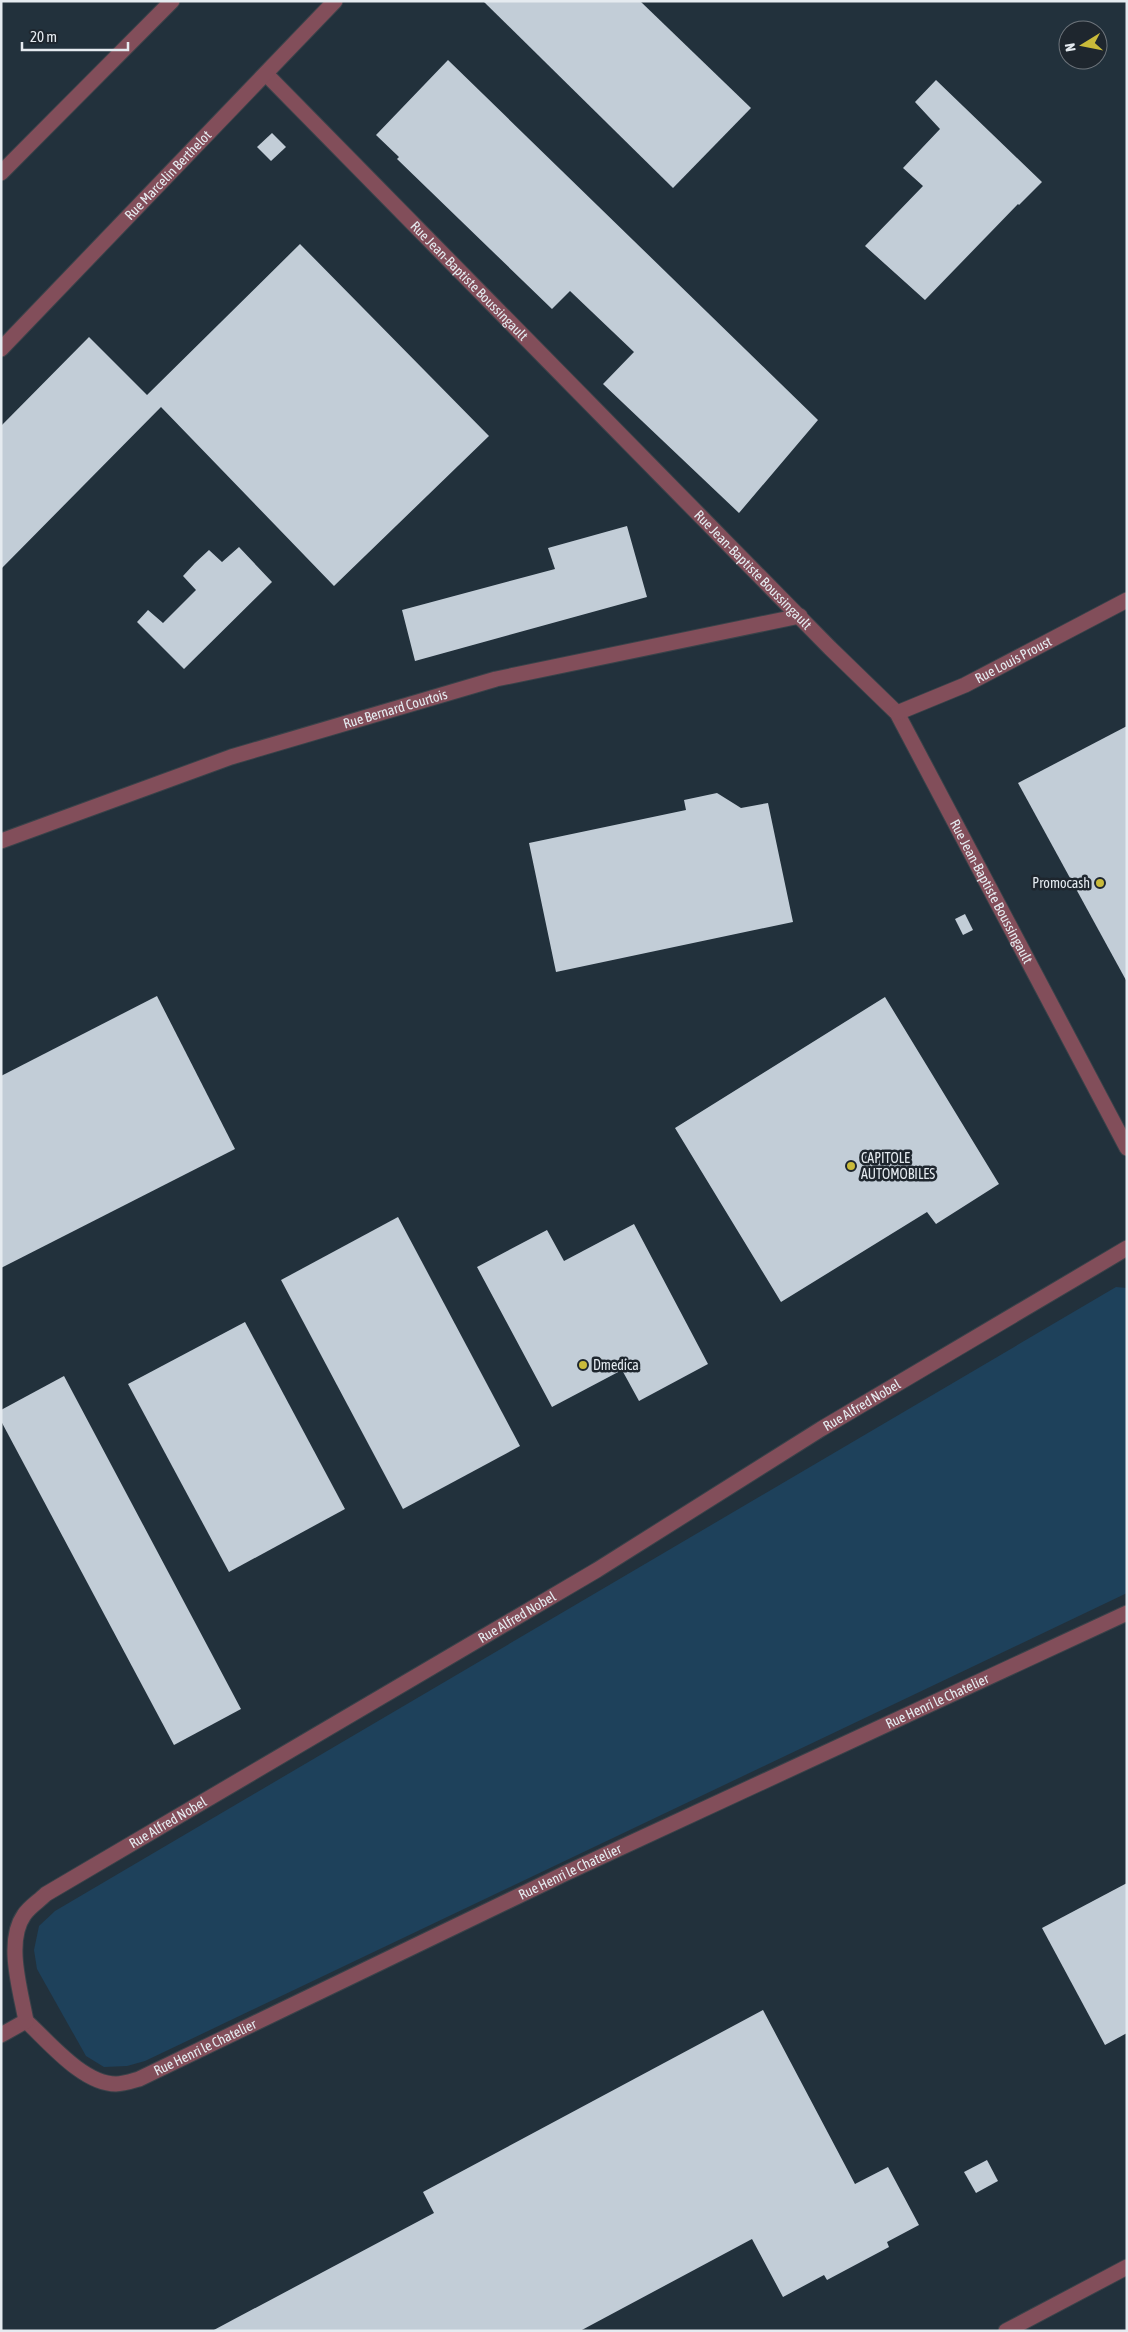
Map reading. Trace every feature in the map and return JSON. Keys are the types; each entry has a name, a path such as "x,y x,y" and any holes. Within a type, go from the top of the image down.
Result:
{"street":[{"path":"1,174 172,1"},
{"name":"Rue Marcelin Berthelot","path":"1,349 335,1"},
{"name":"Rue Jean-Baptiste Boussingault","path":"266,74 897,713 1127,1148"},
{"name":"Rue Louis Proust","path":"897,713 965,685 1127,600"},
{"name":"Rue Bernard Courtois","path":"1,840 232,757 496,679 800,616"},
{"name":"Rue Alfred Nobel","path":"26,2021 16,1967 15,1940 23,1916 46,1894 597,1570 821,1430 1127,1248"},
{"name":"Rue Henri le Chatelier","path":"26,2021 70,2062 94,2080 116,2084 139,2079 566,1873 1127,1613"},
{"path":"1,2035 26,2021"},
{"path":"1006,2331 1127,2266"}],"shaded area":[{"path":"1,1 1127,1 1127,2331 1,2331"},
{"path":"1116,1287 1127,1288 1127,1593 145,2061 127,2066 104,2067 86,2056 37,1969 34,1950 39,1926 55,1911"}],"building":[{"path":"483,1 640,1 751,108 673,188"},
{"path":"448,60 818,420 739,513 603,384 634,352 570,291 552,309 397,159 399,157 376,135"},
{"path":"936,80 1042,182 1018,204 925,300 865,246 923,186 903,168 940,129 915,102"},
{"path":"272,133 286,147 271,161 257,147"},
{"path":"300,244 489,436 334,586 161,407 1,569 1,426 89,337 147,395"},
{"path":"627,526 647,597 415,661 402,610 555,569 548,548"},
{"path":"239,547 272,582 184,669 137,622 148,610 163,623 196,590 183,576 195,563 209,550 222,562"},
{"name":"Promocash","path":"1127,726 1127,982 1018,783"},
{"path":"717,793 741,808 768,803 793,922 556,972 529,843 686,810 684,800"},
{"path":"965,914 973,930 963,935 955,919"},
{"path":"157,996 235,1149 1,1268 1,1076"},
{"path":"885,997 999,1184 936,1224 927,1212 781,1302 675,1128"},
{"path":"398,1217 520,1446 403,1509 281,1280"},
{"path":"634,1224 708,1364 639,1401 622,1370 552,1407 477,1267 547,1230 564,1261"},
{"path":"245,1322 345,1509 229,1572 128,1384"},
{"path":"64,1376 241,1709 174,1745 1,1421 1,1410"},
{"path":"1127,1883 1127,2033 1105,2045 1042,1928"},
{"path":"763,2010 855,2184 888,2167 919,2225 887,2242 889,2247 827,2280 824,2275 783,2297 752,2239 580,2331 212,2331 434,2213 423,2192"},
{"path":"987,2160 998,2181 976,2193 964,2172"}],"place":[{"name":"Promocash","path":"1100,883"},
{"name":"CAPITOLE AUTOMOBILES","path":"851,1166"},
{"name":"Dmedica","path":"583,1365"}]}
